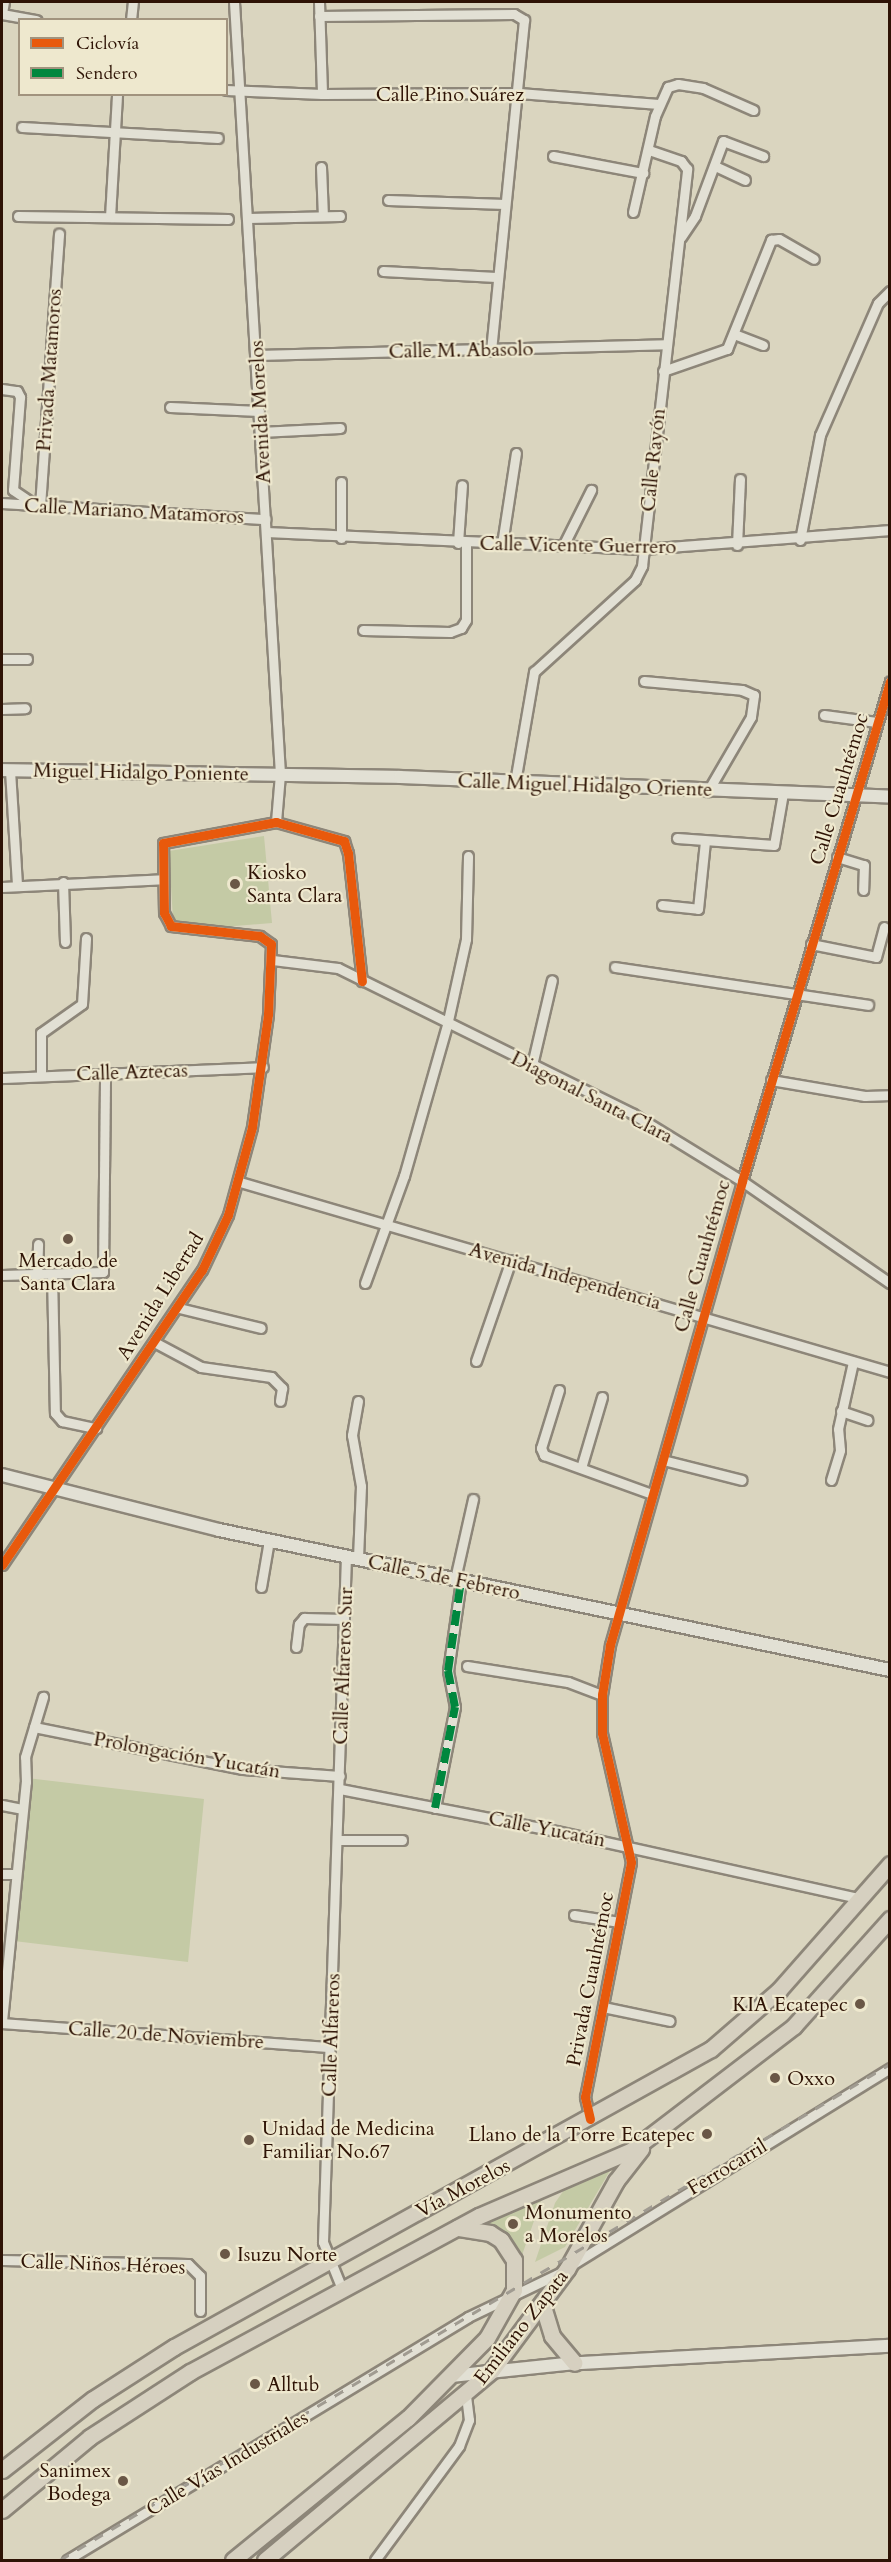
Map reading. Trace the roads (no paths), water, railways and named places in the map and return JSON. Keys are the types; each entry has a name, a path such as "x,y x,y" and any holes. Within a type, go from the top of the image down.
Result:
{"main road":[{"name":"Vía Morelos","path":"2,2470 123,2378 689,2063 742,2025 779,1990 890,1864"},
{"name":"Vía Morelos","path":"2,2510 63,2457 151,2396 342,2289 457,2228 612,2161 657,2132 794,2026 890,1919"},
{"name":"Emiliano Zapata","path":"265,2560 466,2396 492,2370 567,2269 616,2181 657,2132"},
{"name":"Emiliano Zapata","path":"234,2560 408,2418 487,2338 512,2296 517,2272 501,2240 478,2229 457,2228"},
{"path":"542,2303 552,2336 575,2363"}],"street":[{"path":"4,2 2,13 26,18"},
{"path":"131,18 133,2"},
{"name":"Avenida Morelos","path":"234,2 280,774 276,822"},
{"path":"318,2 322,94"},
{"path":"319,16 519,14 525,23 519,93 496,277 491,350"},
{"path":"633,212 659,104 674,84 703,88 753,110"},
{"name":"Calle Pino Suárez","path":"228,90 322,94 519,93 659,104"},
{"path":"110,217 117,96"},
{"path":"22,127 218,138"},
{"name":"Calle Rayón","path":"681,237 690,226 724,140 763,156"},
{"name":"Calle Rayón","path":"515,782 534,672 640,573 666,344 681,237 687,166 649,150"},
{"path":"553,156 643,173"},
{"path":"715,166 745,180"},
{"path":"321,167 323,216"},
{"path":"388,200 505,204"},
{"path":"18,216 228,219"},
{"path":"248,218 340,216"},
{"name":"Privada Matamoros","path":"38,506 59,234"},
{"path":"663,370 722,352 734,334 747,292 771,240 779,239 814,259"},
{"path":"383,271 496,277"},
{"path":"800,540 820,435 878,303 888,294"},
{"path":"734,334 763,345"},
{"name":"Calle M. Abasolo","path":"256,355 666,344"},
{"path":"2,389 17,391 20,396 13,490 38,506"},
{"path":"170,407 259,411"},
{"path":"260,432 340,429"},
{"path":"502,544 516,453"},
{"path":"737,545 740,479"},
{"path":"341,482 341,538"},
{"path":"363,630 450,632 461,628 466,620 462,485"},
{"path":"563,546 591,490"},
{"name":"Calle Mariano Matamoros","path":"2,503 266,519"},
{"name":"Calle Vicente Guerrero","path":"266,532 341,538 643,549 737,545 890,530"},
{"path":"2,659 27,659"},
{"path":"644,681 742,690 754,695 751,717 708,790"},
{"name":"Calle Cuauhtémoc","path":"630,1846 604,1749 602,1695 617,1613 795,996 890,681"},
{"path":"2,709 25,708"},
{"path":"824,715 877,722"},
{"path":"6,770 17,886"},
{"name":"Miguel Hidalgo Poniente","path":"6,770 280,774"},
{"name":"Calle Miguel Hidalgo Oriente","path":"280,774 890,797"},
{"path":"677,838 776,844 783,793"},
{"path":"2,886 164,879 162,846 165,841 276,822 345,844 362,981"},
{"path":"662,905 698,909 705,841"},
{"path":"365,1283 388,1224 447,1025 466,939 468,856"},
{"path":"837,857 864,865 862,890"},
{"name":"Avenida Libertad","path":"2,1565 179,1308 215,1245 240,1182 263,1067 273,960 268,940 260,936 171,926 164,913 164,879"},
{"path":"63,882 65,942"},
{"path":"811,944 878,957 884,927"},
{"path":"41,1076 41,1033 82,1004 86,938"},
{"name":"Diagonal Santa Clara","path":"273,960 338,968 447,1025 633,1114 742,1181 890,1283"},
{"path":"615,967 795,996 868,1005"},
{"path":"532,1065 552,980"},
{"name":"Calle Aztecas","path":"2,1078 263,1067"},
{"path":"2,1275 102,1274 105,1074"},
{"path":"771,1080 865,1096 890,1095"},
{"name":"Avenida Independencia","path":"240,1182 890,1372"},
{"path":"37,1275 38,1244"},
{"path":"476,1361 511,1260"},
{"path":"52,1274 55,1413 63,1421 96,1428"},
{"path":"179,1308 261,1328"},
{"path":"156,1342 201,1367 270,1377 282,1388 280,1401"},
{"path":"831,1480 840,1450 841,1411 853,1362"},
{"path":"559,1390 542,1450 548,1457 652,1494"},
{"path":"581,1468 602,1397"},
{"name":"Calle Alfareros Sur","path":"340,1776 345,1619 361,1486 352,1435 358,1401"},
{"path":"841,1411 867,1420"},
{"path":"663,1460 742,1480"},
{"name":"Calle 5 de Febrero","path":"2,1475 54,1490 269,1540 890,1670"},
{"path":"435,1808 455,1707 448,1677 458,1580 473,1499"},
{"path":"261,1587 269,1540"},
{"path":"296,1647 298,1624 304,1618 345,1619"},
{"path":"467,1666 568,1682 602,1695"},
{"path":"2,2022 25,1757 43,1697"},
{"name":"Prolongación Yucatán","path":"34,1727 243,1768 340,1776"},
{"name":"Calle Alfareros","path":"340,1776 323,2242 328,2262 342,2289"},
{"name":"Calle Yucatán","path":"340,1789 630,1846 859,1898"},
{"path":"2,1806 22,1809"},
{"path":"338,1840 402,1840"},
{"name":"Privada Cuauhtémoc","path":"590,2119 585,2097 631,1862 630,1846"},
{"path":"2,1874 15,1875"},
{"path":"574,1915 619,1922"},
{"name":"Privada Cuauhtémoc","path":"603,2007 670,2021"},
{"name":"Calle 20 de Noviembre","path":"2,2022 330,2047"},
{"name":"Ferrocarril","path":"512,2296 567,2269 592,2249 890,2068"},
{"name":"Calle Niños Héroes","path":"2,2260 188,2264 200,2276 200,2311"},
{"name":"Calle Vías Industriales","path":"67,2560 468,2317 512,2296"},
{"path":"452,2376 575,2363 890,2346"},
{"path":"375,2560 459,2446 469,2421 466,2396"}],"railway":[{"path":"60,2560 890,2064"}],"place":[{"name":"Kiosko Santa Clara","path":"235,884"},
{"name":"Mercado de Santa Clara","path":"68,1239"},
{"name":"KIA Ecatepec","path":"860,2004"},
{"name":"Oxxo","path":"775,2078"},
{"name":"Llano de la Torre Ecatepec","path":"707,2134"},
{"name":"Unidad de Medicina Familiar No.67","path":"249,2140"},
{"name":"Monumento a Morelos","path":"513,2224"},
{"name":"Isuzu Norte","path":"225,2254"},
{"name":"Alltub","path":"255,2384"},
{"name":"Sanimex Bodega","path":"123,2481"}]}
